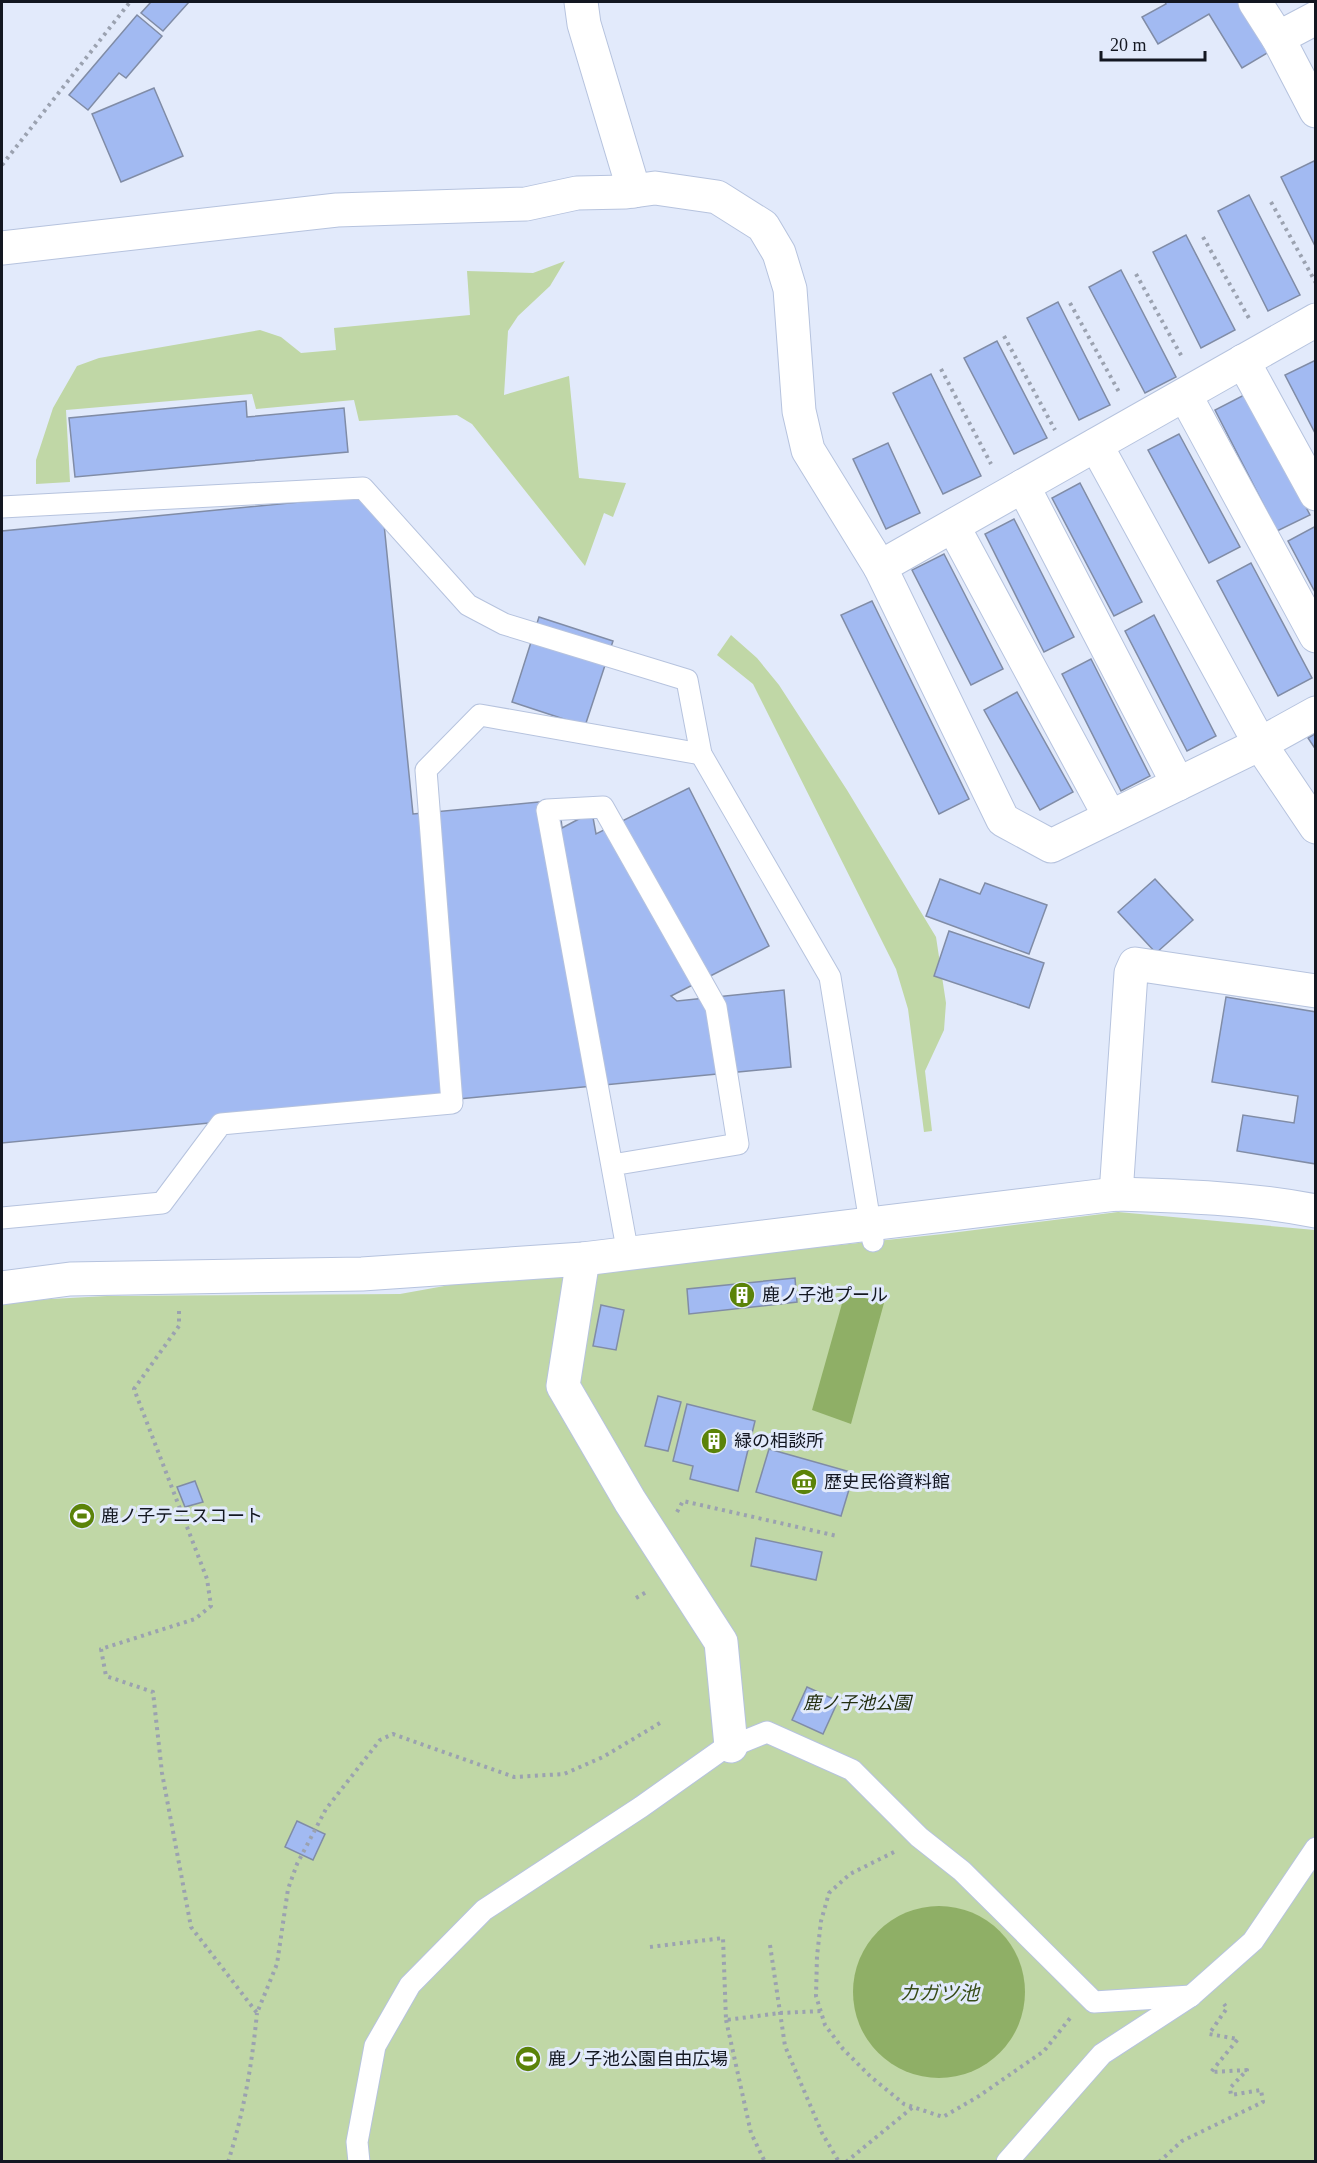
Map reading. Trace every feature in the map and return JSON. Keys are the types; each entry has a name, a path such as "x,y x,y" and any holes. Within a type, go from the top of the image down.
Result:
{"street":[{"path":"581,2 584,24 634,190"},
{"path":"1255,2 1278,38 1316,111"},
{"path":"1278,38 1316,18"},
{"path":"2,248 337,210 526,204 577,193 655,188 717,197 763,226 779,253 790,289 799,411 808,450 880,567 1004,820 1051,846 1260,744 1316,713"},
{"path":"880,567 1315,320"},
{"path":"1255,355 1316,494"},
{"path":"1191,391 1316,636"},
{"path":"1084,452 1260,744 1316,828"},
{"path":"1015,491 1178,783"},
{"path":"953,526 1110,817"},
{"path":"1116,1194 1131,973 1135,964 1316,991"},
{"path":"2,1288 70,1279 362,1274 583,1259 871,1233 1116,1194 1199,1196 1272,1202 1316,1211"},
{"path":"583,1259 563,1386 630,1501 721,1642 731,1746"}],"lane":[{"path":"2,507 363,488 468,605 504,624 687,680 701,754 830,977 871,1233"},
{"path":"2,1218 162,1203 221,1124 453,1103 426,770 480,715 701,754"},
{"path":"612,1165 738,1144 716,1007 603,807 547,810 628,1254"},
{"path":"360,2162 357,2142 375,2046 410,1985 484,1910 641,1807 720,1751 767,1732 852,1770 922,1839 962,1871 1095,2002 1198,1989"},
{"path":"1007,2162 1102,2054 1198,1989 1253,1941 1316,1848"}],"path":[{"path":"2,165 130,2"},
{"path":"1271,202 1316,283"},
{"path":"1203,237 1255,355"},
{"path":"1136,274 1191,391"},
{"path":"1070,303 1136,423"},
{"path":"1004,336 1084,452"},
{"path":"941,369 1015,491"},
{"path":"177,1277 179,1326 134,1389 207,1579 211,1606 195,1619 101,1649 106,1677 153,1692 162,1773 191,1927 257,2013"},
{"path":"658,1543 683,1501 837,1536"},
{"path":"228,2162 240,2125 250,2075 257,2013 277,1964 288,1889 297,1864 326,1809 380,1740 393,1734 514,1777 564,1774 603,1757 660,1723"},
{"path":"922,1839 850,1874 829,1893 821,1921 816,1996 825,2025 843,2049 871,2077 904,2104 943,2117 979,2096 1044,2051 1089,1997"},
{"path":"650,1947 723,1938 726,2020 751,2133 765,2162"},
{"path":"770,1945 785,2046 822,2133 839,2162"},
{"path":"1160,2162 1182,2141 1263,2102 1261,2090 1231,2095 1230,2088 1247,2070 1211,2072 1238,2038 1209,2034 1227,2008 1198,1989"},
{"path":"726,2020 780,2013 821,2011"},
{"path":"846,2162 914,2107"}],"green space":[{"path":"565,261 550,286 518,316 508,331 504,395 569,376 579,478 626,483 613,517 604,513 585,566 472,424 457,415 359,421 354,400 256,409 252,394 66,410 70,482 36,484 36,460 53,408 77,366 99,358 260,330 281,337 301,353 336,350 334,328 470,315 467,271 533,273"},
{"path":"731,635 757,658 779,685 847,790 936,937 946,1003 944,1030 925,1071 932,1131 924,1132 908,1009 896,969 753,684 717,655"},
{"name":"鹿ノ子池公園","path":"1118,1212 1315,1230 1315,2161 2,2161 2,1304 13,1301 107,1296 400,1294 500,1276 671,1263 943,1234"}],"water":[{"path":"845,1293 884,1303 851,1424 812,1410"},
{"name":"カガツ池","path":"939,1906 956,1907 972,1912 987,1920 1000,1931 1011,1944 1019,1959 1024,1975 1024,2009 1019,2025 1011,2040 1000,2053 987,2064 972,2072 956,2077 939,2078 922,2077 906,2072 891,2064 878,2053 867,2040 859,2025 854,2009 853,1992 854,1975 859,1959 867,1944 878,1931 891,1920 906,1912 922,1907"}],"building":[{"path":"151,2 189,2 163,31 141,13"},
{"path":"1165,2 1245,2 1274,49 1242,68 1209,14 1158,44 1142,17 1166,4"},
{"path":"137,15 162,36 126,78 119,73 88,110 69,95"},
{"path":"154,88 183,156 121,182 92,114"},
{"path":"1314,161 1316,164 1316,248 1281,177"},
{"path":"1249,195 1300,295 1268,311 1218,211"},
{"path":"1186,235 1235,330 1201,348 1153,252"},
{"path":"1121,270 1176,377 1145,393 1089,287"},
{"path":"1058,302 1110,405 1079,420 1027,318"},
{"path":"997,341 1047,438 1014,454 964,358"},
{"path":"1316,360 1316,435 1285,375"},
{"path":"931,374 981,476 943,494 893,393"},
{"path":"1248,393 1310,515 1277,531 1215,410"},
{"path":"246,401 247,417 344,408 348,452 75,477 69,418"},
{"path":"1179,434 1240,547 1209,563 1148,450"},
{"path":"888,443 920,513 886,529 853,459"},
{"path":"1080,483 1142,602 1114,616 1052,498"},
{"path":"381,494 413,814 559,800 562,828 592,812 596,834 689,788 769,946 671,996 677,1001 784,990 791,1067 2,1143 2,531"},
{"path":"1014,519 1074,637 1044,652 985,534"},
{"path":"1316,526 1316,594 1288,541"},
{"path":"944,554 1003,669 971,685 912,570"},
{"path":"1251,563 1312,678 1278,696 1217,581"},
{"path":"872,601 969,799 939,814 841,615"},
{"path":"1154,615 1216,736 1187,751 1125,631"},
{"path":"539,617 613,641 585,726 512,702"},
{"path":"1091,659 1150,776 1121,791 1062,674"},
{"path":"1017,692 1073,792 1040,810 984,710"},
{"path":"1316,733 1316,750 1308,738"},
{"path":"940,879 980,894 985,883 1047,905 1029,954 926,916"},
{"path":"1155,879 1193,920 1156,953 1118,912"},
{"path":"949,931 1044,963 1029,1008 934,976"},
{"path":"1226,997 1316,1012 1316,1164 1237,1151 1243,1115 1294,1123 1298,1096 1212,1082"},
{"name":"鹿ノ子池プール","path":"795,1278 797,1302 689,1314 687,1289"},
{"path":"601,1305 624,1310 616,1350 593,1346"},
{"path":"658,1396 681,1402 668,1451 645,1446"},
{"name":"緑の相談所","path":"687,1404 755,1421 738,1491 690,1479 693,1466 673,1461"},
{"path":"769,1449 854,1473 841,1516 756,1492"},
{"path":"195,1481 203,1502 185,1507 177,1487"},
{"path":"756,1538 822,1552 816,1580 751,1566"},
{"path":"807,1687 838,1701 823,1734 792,1720"},
{"path":"297,1821 325,1834 313,1860 285,1847"}],"place":[{"name":"鹿ノ子池プール","path":"742,1295"},
{"name":"緑の相談所","path":"714,1441"},
{"name":"歴史民俗資料館","path":"804,1482"},
{"name":"鹿ノ子テニスコート","path":"82,1516"},
{"name":"鹿ノ子池公園自由広場","path":"528,2059"}]}
